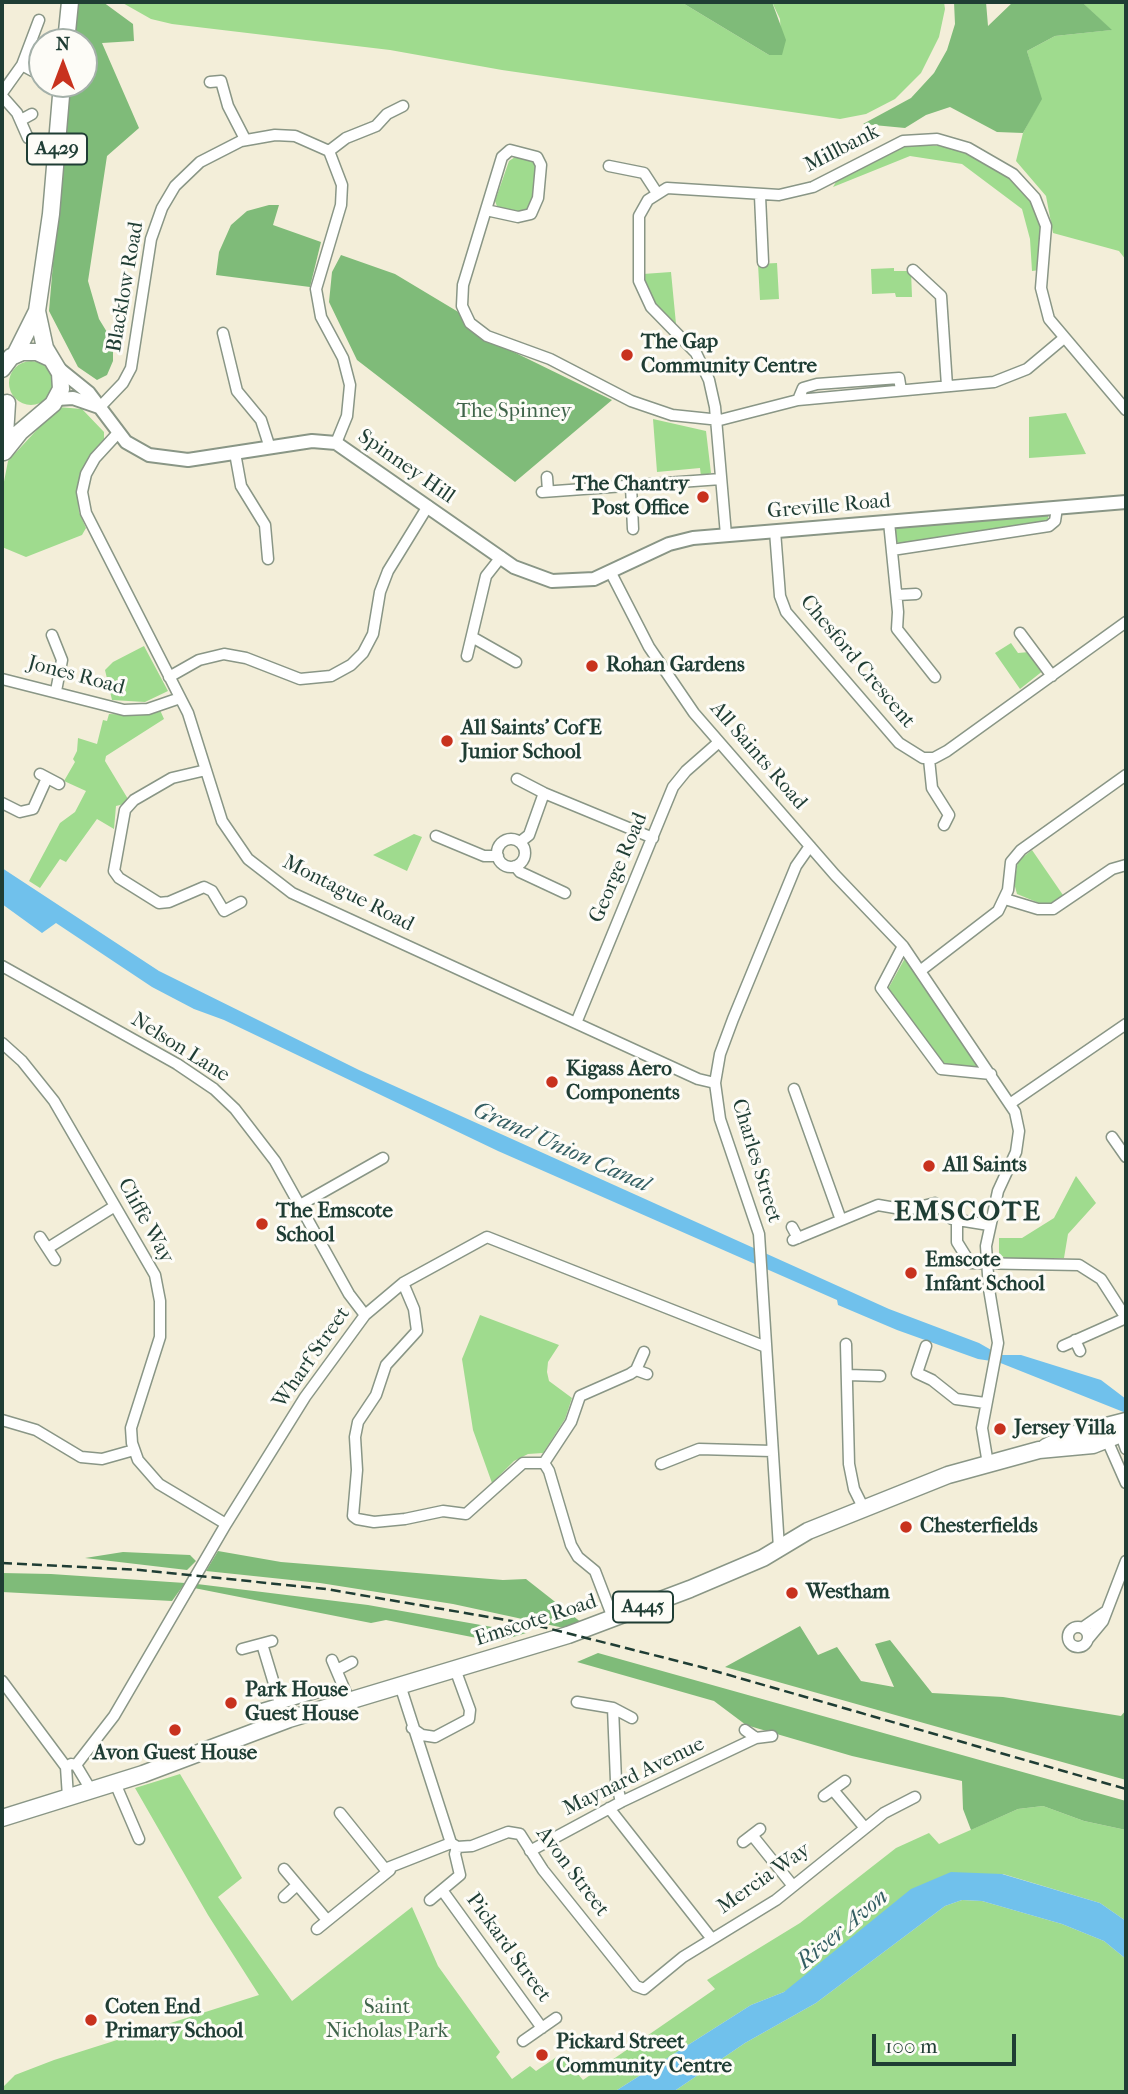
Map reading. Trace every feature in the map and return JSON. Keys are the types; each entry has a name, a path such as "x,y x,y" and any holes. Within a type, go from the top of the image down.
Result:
{"main road":[{"path":"67,28 70,2"},
{"name":"A429","path":"37,311 51,214 61,98"},
{"path":"7,362 37,311"},
{"path":"3,456 52,405 62,384 39,329 37,311"},
{"path":"7,362 37,352 54,363"},
{"path":"4,400 26,414 52,405"},
{"path":"3,456 4,400"},
{"name":"Emscote Road","path":"1039,1450 1074,1448 1121,1433"},
{"name":"Emscote Road","path":"116,1783 283,1712 349,1700 558,1639 695,1587 863,1507 988,1464 1039,1450 1058,1441 1121,1433"},
{"name":"A445","path":"2,1818 116,1783"}],"street":[{"path":"28,138 21,120 2,94 22,65 39,20"},
{"path":"22,65 28,68"},
{"path":"210,82 221,81 228,106 245,139"},
{"path":"336,443 348,410 350,384 343,358 321,317 316,289 342,199 341,180 329,151 346,138 376,126 387,114 403,106"},
{"path":"21,120 32,114"},
{"name":"Blacklow Road","path":"99,408 119,388 131,368 151,239 167,197 200,162 245,139 295,136 329,151"},
{"name":"Millbank","path":"657,193 680,187 760,196 791,193 813,187 902,141 937,139 968,148 1018,178 1039,205 1047,232 1042,297 1049,319 1126,410"},
{"path":"486,210 518,217 531,214 538,198 541,164 537,157 514,150 504,153 486,210 463,285 462,306 470,323 487,336 550,359 641,406 671,415 716,420 798,400 803,388 817,384 899,378 901,390 994,382 1013,376 1042,359 1065,338"},
{"path":"609,166 644,173 657,193 643,206 638,221 640,286 656,314 692,348 703,363 712,390 726,535"},
{"path":"760,196 763,262"},
{"path":"913,270 941,296 947,386"},
{"path":"223,333 237,391 261,420 270,448"},
{"name":"Spinney Hill","path":"54,363 89,393 118,433 137,449 161,458 188,460 319,441 336,443 522,571 551,581 585,581 611,573"},
{"path":"52,405 72,398 99,408"},
{"name":"Montague Road","path":"118,433 88,468 82,492 84,506 96,538 180,698 196,734 214,802 234,840 248,859 281,887 698,1079 715,1083"},
{"path":"234,453 241,486 265,525 268,559"},
{"path":"547,477 545,491 721,478"},
{"path":"631,486 633,528"},
{"name":"Greville Road","path":"611,573 669,544 726,535 1126,502"},
{"path":"169,677 199,660 224,654 246,658 300,679 331,676 351,665 363,653 373,634 379,598 388,571 428,506"},
{"path":"892,550 1049,526 1055,521 1057,508"},
{"path":"889,522 898,631 935,677"},
{"name":"Chesford Crescent","path":"775,531 780,596 786,611 899,743 912,754 929,759"},
{"path":"467,656 486,576 501,557"},
{"name":"All Saints Road","path":"611,573 649,647 719,742 903,946 1011,1103 1018,1120 1018,1141 989,1225 987,1265 998,1343 985,1403 982,1438 988,1464"},
{"path":"897,595 916,594"},
{"path":"944,825 949,815 932,788 929,759 947,751 1126,621"},
{"path":"1020,633 1052,676"},
{"path":"52,635 62,660 56,691"},
{"path":"472,637 516,662"},
{"name":"Jones Road","path":"2,678 124,710 148,709 180,698"},
{"name":"George Road","path":"576,1023 676,783 719,742"},
{"path":"206,770 172,778 134,800 125,810 114,871 119,878 159,903 169,902 204,887 212,891 224,911 241,902"},
{"path":"920,971 994,916 1006,899 1009,868 1021,850 1126,775"},
{"path":"2,803 20,812 33,809 44,776 59,784"},
{"path":"517,779 653,838"},
{"path":"520,842 529,835 544,793"},
{"path":"436,836 484,856 498,856"},
{"path":"520,842 511,839 503,841 498,849 502,864 515,866 520,873 565,893"},
{"path":"515,866 524,857 520,842"},
{"name":"Charles Street","path":"779,1548 759,1242 753,1213 720,1119 715,1083 720,1054 739,1004 799,858 810,846"},
{"path":"1006,899 1038,909 1053,909 1112,869 1126,865"},
{"path":"903,946 881,988 941,1069 991,1074"},
{"name":"Nelson Lane","path":"2,966 177,1064 214,1090 262,1140 349,1294 365,1315"},
{"path":"1011,1103 1126,1024"},
{"name":"Cliffe Way","path":"2,1043 44,1087 151,1267 160,1301 156,1351 131,1420 134,1450"},
{"path":"794,1089 841,1220"},
{"path":"1112,1137 1124,1151"},
{"path":"300,1205 383,1158"},
{"path":"792,1227 795,1239 878,1205 907,1210 930,1202 939,1205 957,1221 989,1225"},
{"path":"48,1248 116,1206"},
{"path":"957,1221 957,1242 966,1259 973,1265 1085,1267 1101,1279 1126,1318 1063,1346"},
{"path":"40,1237 55,1260"},
{"name":"Wharf Street","path":"71,1766 114,1716 226,1524 305,1397 365,1315 403,1283 487,1237 766,1347"},
{"path":"403,1283 414,1308 417,1331 386,1365 376,1395 358,1422 355,1437 357,1473 353,1516 357,1520 374,1522 405,1520 443,1511 466,1514 523,1463 544,1463"},
{"path":"1075,1340 1080,1351"},
{"path":"846,1344 849,1464 854,1489 863,1507"},
{"path":"926,1346 917,1373 932,1380 956,1399 985,1403"},
{"path":"544,1463 571,1422 580,1396 636,1370 644,1352"},
{"path":"636,1370 647,1374"},
{"path":"848,1375 880,1376"},
{"path":"2,1420 36,1430 81,1457 102,1459 134,1450 152,1478 226,1524"},
{"path":"1121,1433 1126,1483"},
{"path":"661,1464 699,1449 772,1451"},
{"path":"544,1463 549,1471 571,1545 595,1571 613,1618"},
{"path":"1105,1612 1082,1628 1071,1629 1069,1641 1079,1647 1103,1621 1126,1561"},
{"path":"1082,1628 1088,1639"},
{"path":"242,1649 267,1643 283,1712"},
{"path":"332,1660 349,1700"},
{"path":"337,1670 352,1662"},
{"path":"424,1761 429,1744 435,1737 466,1722 471,1715 455,1669"},
{"path":"2,1681 91,1790"},
{"name":"Pickard Street","path":"400,1685 412,1728 454,1845 460,1875 430,1900"},
{"path":"252,1712 283,1712 325,1690"},
{"path":"577,1702 612,1708 632,1718"},
{"path":"612,1708 615,1781 621,1802"},
{"path":"412,1728 422,1735 435,1737"},
{"path":"745,1730 756,1738"},
{"name":"Maynard Avenue","path":"530,1851 621,1802 756,1738 772,1736"},
{"path":"68,1797 71,1766"},
{"path":"845,1781 828,1793 865,1828"},
{"path":"116,1783 139,1839"},
{"name":"Mercia Way","path":"636,1986 648,1987 683,1957 793,1886 896,1805 915,1797"},
{"path":"609,1808 712,1939"},
{"path":"340,1813 382,1867 390,1870"},
{"name":"Avon Street","path":"454,1845 472,1846 514,1831 636,1986"},
{"path":"752,1835 793,1886"},
{"path":"317,1929 390,1870 454,1845"},
{"path":"284,1869 327,1920"},
{"path":"284,1897 297,1885"},
{"name":"Pickard Street","path":"442,1891 542,2028"},
{"name":"Pickard Street","path":"523,2041 556,2018"}],"green space":[{"path":"79,2 103,2 133,24 134,41 102,43 139,128 107,156 88,281 99,319 113,342 113,361 107,375 97,380 78,367 49,311 67,98 98,98 98,28 74,28"},
{"path":"121,2 681,2 769,55 782,55 780,19 772,2 944,2 945,9 939,37 921,73 895,99 866,114 840,119 502,70 390,50 172,24 151,19"},
{"path":"681,2 772,2 786,40 782,55 769,55"},
{"path":"954,2 986,2 988,26 1013,2 1082,2 1112,30 1055,36 1027,51 1042,99 1023,133 997,132 950,107 926,115 905,128 863,124 911,98 934,73 947,50 955,24"},
{"path":"1082,2 1126,2 1126,260 1119,251 1053,233 1046,196 1016,161 1023,133 1041,99 1027,51 1055,36 1111,30"},
{"path":"917,144 960,148 1018,183 1035,204 1043,233 1040,270 1032,271 1030,239 1022,209 962,164 910,156 833,187 836,182 896,149"},
{"path":"518,155 534,160 537,165 533,209 526,214 498,209 495,201 509,161"},
{"path":"279,205 273,225 321,242 310,287 216,275 219,252 231,225 247,211"},
{"name":"The Spinney","path":"341,255 395,274 460,313 483,337 612,400 515,482 357,360 329,302 332,272"},
{"path":"777,263 779,299 760,300 758,264"},
{"path":"894,268 894,271 911,271 912,297 896,297 895,293 872,294 871,269"},
{"path":"671,272 676,324 659,310 649,295 643,274"},
{"path":"31,361 46,368 53,383 46,398 31,405 16,398 9,383 16,368"},
{"path":"58,407 82,409 104,432 104,439 89,456 77,488 79,512 86,528 82,535 26,557 2,547 2,492 8,461"},
{"path":"1066,413 1086,454 1029,458 1029,417"},
{"path":"653,419 706,431 711,473 701,477 700,468 657,472"},
{"path":"1047,513 1049,520 1040,523 901,544 895,541 893,531 900,527"},
{"path":"1011,643 1018,653 1029,652 1044,670 1020,689 995,653"},
{"path":"144,646 168,691 145,702 112,700 105,670 113,662"},
{"path":"160,710 164,719 106,756 105,761 128,799 124,804 116,806 114,829 97,819 66,862 60,859 40,888 29,881 60,823 75,812 86,791 64,781 75,762 73,759 78,738 97,744 103,720 107,721 109,714 135,715"},
{"path":"414,834 422,837 407,871 373,855"},
{"path":"1032,850 1065,898 1054,903 1039,903 1017,894 1014,883 1018,861"},
{"path":"905,958 982,1069 946,1066 888,989"},
{"path":"1076,1176 1096,1203 1068,1234 1064,1258 1006,1258 999,1255 999,1238 1022,1238 1054,1218"},
{"path":"480,1315 559,1345 548,1362 549,1381 572,1398 565,1419 543,1453 528,1454 514,1461 492,1483 473,1430 462,1359"},
{"path":"218,1551 281,1562 503,1580 526,1579 582,1623 564,1628 453,1604 320,1583 206,1571"},
{"path":"123,1552 190,1555 196,1561 187,1570 85,1558"},
{"path":"2,1573 185,1583 172,1601 2,1592"},
{"path":"197,1584 368,1605 526,1633 497,1642 386,1620 371,1623 194,1588"},
{"path":"800,1626 818,1655 837,1647 861,1681 894,1687 875,1644 890,1640 932,1693 1003,1697 1121,1716 1126,1710 1126,1780 725,1667"},
{"path":"598,1653 1126,1801 1126,1830 1084,1821 1043,1806 1018,1809 971,1830 963,1809 962,1781 852,1756 746,1725 714,1701 577,1662"},
{"name":"Saint Nicholas Park","path":"180,1774 242,1878 218,1897 292,2001 412,1907 438,1966 500,2052 496,2057 512,2079 530,2066 536,2071 561,2054 583,2080 715,1989 707,1980 800,1923 896,1848 929,1833 939,1844 1018,1809 1043,1806 1084,1821 1126,1830 1126,1921 1100,1903 1003,1874 784,1992 751,2005 614,2092 2,2092 2,2088 15,2075 54,2060 259,1995 208,1915 135,1788"},
{"path":"962,1900 982,1901 1062,1924 1104,1941 1126,1959 1126,2092 673,2092 745,2043 816,2003 945,1906"}],"water":[{"name":"Grand Union Canal","path":"2,868 159,971 359,1070 889,1309 979,1343 1000,1355 1021,1355 1101,1380 1126,1399 1126,1413 998,1362 978,1359 838,1305 837,1300 498,1151 224,1020 194,1009 152,987 56,923 42,933 2,904"},
{"path":"951,1872 1002,1874 1100,1903 1126,1921 1126,1959 1104,1941 1062,1924 982,1901 962,1900 945,1906 816,2003 745,2043 673,2092 614,2092 751,2005 784,1992 911,1889"}],"railway":[{"path":"2,1563 140,1570 326,1589 535,1625 701,1667 1126,1789"}],"place":[{"name":"The Gap Community Centre","path":"627,355"},
{"name":"The Chantry Post Office","path":"703,497"},
{"name":"Rohan Gardens","path":"592,666"},
{"name":"All Saints' CofE Junior School","path":"447,741"},
{"name":"Kigass Aero Components","path":"552,1082"},
{"name":"All Saints","path":"929,1166"},
{"name":"The Emscote School","path":"262,1224"},
{"name":"Emscote Infant School","path":"911,1273"},
{"name":"Jersey Villa","path":"1000,1429"},
{"name":"Chesterfields","path":"906,1527"},
{"name":"Westham","path":"792,1593"},
{"name":"Park House Guest House","path":"231,1703"},
{"name":"Avon Guest House","path":"175,1730"},
{"name":"Coten End Primary School","path":"91,2020"},
{"name":"Pickard Street Community Centre","path":"542,2055"}],"district":[{"name":"EMSCOTE","path":"968,1213"}],"water label":[{"name":"River Avon","path":"843,1930"}]}
